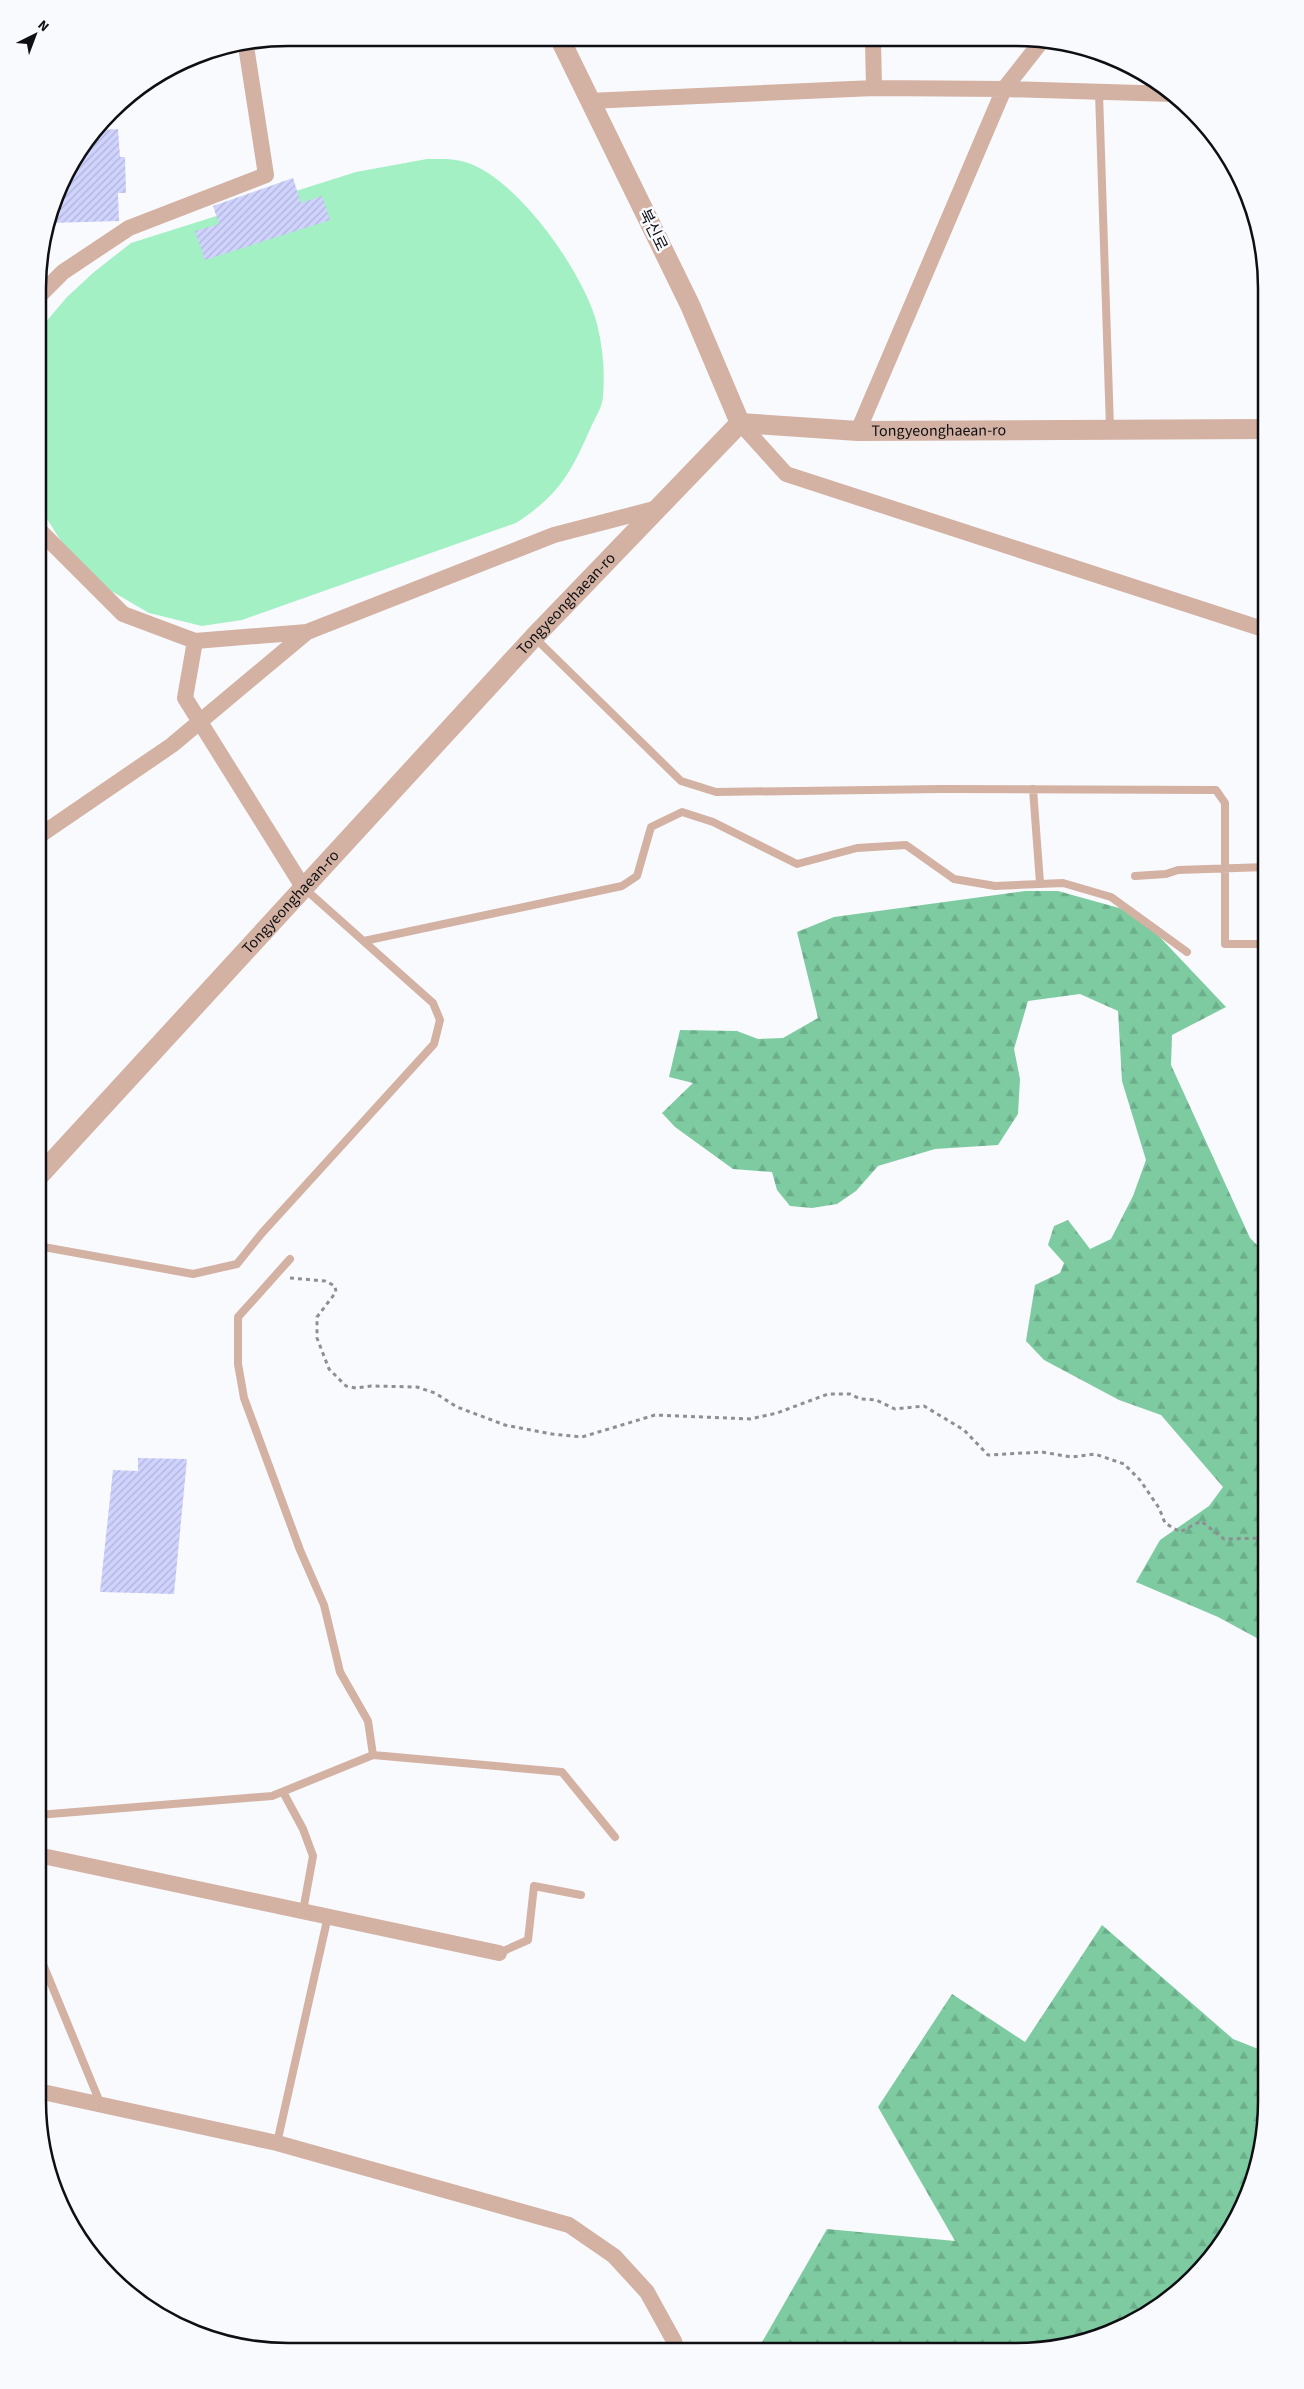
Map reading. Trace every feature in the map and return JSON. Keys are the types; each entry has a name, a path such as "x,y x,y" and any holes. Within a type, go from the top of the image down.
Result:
{"street":[{"name":"북신로","path":"563,46 690,305 740,424"},
{"path":"873,46 874,88"},
{"path":"858,431 1004,89 1037,47"},
{"path":"46,288 63,272 129,228 266,175 247,50"},
{"path":"589,101 874,88 1004,89 1160,94"},
{"path":"740,424 786,474 1258,627"},
{"name":"Tongyeonghaean-ro","path":"46,1167 534,637 740,424 858,431 1258,429"},
{"path":"46,537 123,614 195,641 307,632 554,535 658,508"},
{"path":"46,831 172,745 307,632"},
{"path":"195,641 185,698 303,887"},
{"path":"46,1857 499,1953"},
{"path":"46,2093 277,2143 569,2225 614,2256 647,2292 675,2343"}],"lane":[{"path":"1099,93 1110,430"},
{"path":"534,637 681,781 716,792 1033,789 1216,790 1225,803 1225,944 1258,944"},
{"path":"1033,789 1040,883"},
{"path":"364,941 622,886 637,876 651,827 682,812 713,822 798,864 858,848 906,845 954,878 996,886 1064,883 1110,897 1187,952"},
{"path":"1135,876 1166,874 1178,870 1258,867"},
{"path":"46,1247 194,1274 237,1264 262,1233 434,1044 440,1020 434,1003 303,887"},
{"path":"290,1258 238,1317 238,1364 244,1398 300,1550 324,1605 340,1672 368,1721 373,1755"},
{"path":"46,1814 272,1796 373,1755 562,1772 615,1837"},
{"path":"283,1792 303,1829 313,1856 303,1911"},
{"path":"499,1953 528,1940 534,1886 581,1895"},
{"path":"277,2143 328,1916"},
{"path":"46,1971 101,2104"}],"path":[{"path":"275,1276 325,1281 335,1286 336,1292 317,1316 317,1338 329,1370 346,1386 356,1388 371,1386 417,1387 435,1393 457,1407 505,1425 552,1434 582,1437 655,1415 750,1419 777,1414 828,1394 850,1394 860,1399 876,1400 895,1409 924,1406 964,1430 988,1455 1042,1452 1071,1457 1095,1454 1124,1464 1140,1480 1159,1508 1165,1523 1180,1532 1201,1521 1224,1539 1258,1538"}],"green space":[{"path":"427,159 451,159 465,162 485,171 506,186 546,230 563,254 590,303 597,324 602,351 604,378 602,404 577,457 562,482 543,503 516,523 242,620 202,626 149,613 106,588 78,564 46,517 46,322 67,297 94,272 131,243 356,172"},
{"path":"1025,891 1058,891 1137,913 1226,1007 1172,1035 1171,1065 1250,1238 1258,1246 1258,1639 1218,1617 1136,1582 1160,1540 1209,1506 1223,1487 1161,1415 1119,1400 1044,1360 1026,1341 1035,1285 1060,1273 1064,1263 1048,1245 1054,1226 1068,1220 1090,1249 1111,1239 1133,1196 1146,1160 1122,1081 1118,1011 1080,994 1028,1001 1014,1049 1020,1079 1018,1114 998,1145 935,1149 878,1166 856,1191 837,1204 812,1208 790,1206 777,1190 772,1172 733,1169 675,1127 662,1113 693,1083 669,1077 680,1030 737,1031 758,1039 783,1038 818,1018 797,932 834,917"},
{"path":"1102,1925 1233,2039 1258,2049 1256,2132 1245,2178 1225,2222 1198,2260 1163,2293 1137,2310 1093,2330 1063,2338 1015,2343 762,2343 827,2229 955,2241 878,2107 952,1994 1025,2042"}],"building":[{"path":"118,129 120,157 125,157 126,193 118,193 119,221 56,223 71,181 87,154 105,130"},
{"path":"293,178 301,203 322,196 330,220 205,260 195,231 219,224 213,206"},
{"path":"138,1458 187,1459 174,1594 100,1592 113,1470 138,1471"}]}
